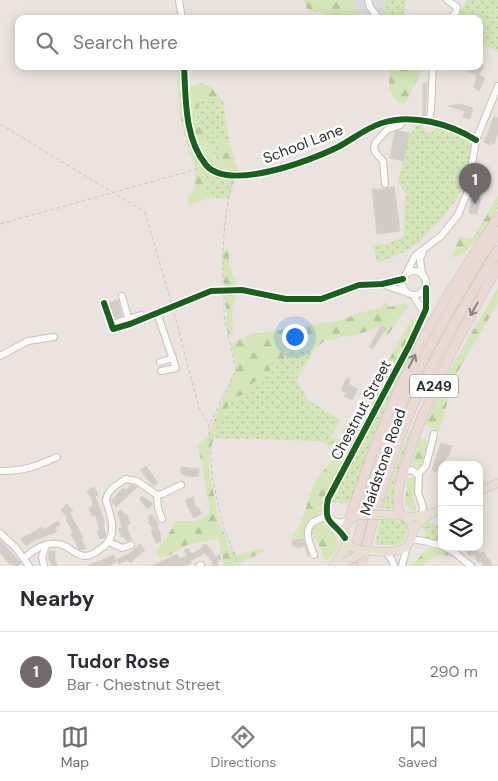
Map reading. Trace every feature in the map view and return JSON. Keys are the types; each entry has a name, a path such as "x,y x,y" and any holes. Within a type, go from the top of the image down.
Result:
{"highway":[{"name":"A249","path":"348,522 358,506 371,457 407,372 440,308 498,217"},
{"name":"Maidstone Road","path":"350,563 368,497 405,396 462,289 498,231"},
{"name":"Maidstone Road","path":"361,566 370,528 405,424 454,324 498,250"},
{"name":"A249","path":"401,515 396,501 402,475 419,423 438,378 498,266"}],"main road":[{"path":"483,489 498,482"},
{"path":"334,566 347,542 344,529 348,522 360,515 417,516 438,511"},
{"path":"347,542 368,551 399,551 410,540 415,527 432,513"},
{"path":"401,515 410,523 410,540"},
{"path":"339,566 350,563 368,551"}],"street":[{"path":"179,0 181,15"},
{"path":"368,0 370,7 376,15"},
{"path":"447,0 457,7 453,15"},
{"path":"184,70 189,121 194,143 207,166"},
{"path":"429,122 433,70"},
{"path":"406,292 402,286 404,278 415,256 441,236 458,215 466,193 476,140 498,86"},
{"path":"385,184 383,160 375,152 375,143 387,130 400,125 405,119"},
{"name":"School Lane","path":"207,166 215,171 233,176 277,170 338,146 382,123 405,119 450,127 476,140"},
{"path":"413,296 421,294 426,288 426,280 422,274 420,259 423,250"},
{"path":"104,303 114,326 157,313 211,291 242,290 286,299 321,298 359,285 382,284 404,278 411,272 422,274"},
{"path":"382,284 413,296 424,313"},
{"name":"Chestnut Street","path":"328,517 328,499 393,378 424,313 427,299 426,288"},
{"path":"122,296 130,321"},
{"path":"157,313 176,368 161,371"},
{"path":"130,321 141,315"},
{"path":"0,356 28,341 54,337"},
{"path":"160,362 173,358"},
{"path":"418,474 426,466 434,434"},
{"path":"0,471 20,471 56,457"},
{"path":"402,475 405,471 411,470 415,470 418,474 420,480 418,494 423,509 421,514 417,516"},
{"path":"24,558 35,549 55,544 86,556 95,553 109,542 113,526 106,501 108,492 126,479 137,481 157,495 182,485"},
{"path":"157,495 158,508 162,519"},
{"path":"328,517 331,525 347,542"},
{"path":"314,555 308,537 312,523 328,517 339,523 348,522"},
{"path":"0,533 24,558 29,566"},
{"path":"402,566 410,540 424,540 438,545"},
{"path":"109,542 122,548 131,545"},
{"path":"44,566 42,557 46,545"},
{"path":"451,551 472,566"},
{"path":"386,552 394,566"}],"path":[{"path":"0,124 145,212 161,262 199,408 209,426"},
{"path":"0,224 207,166"},
{"path":"223,287 222,261 226,207 233,176"},
{"path":"224,296 224,315 236,370 209,426 212,476 223,526 239,566"},
{"path":"328,499 358,506 384,500"}],"shaded area":[{"path":"355,0 385,0 384,15 362,15 355,7"}],"green space":[{"path":"304,0 355,0 355,7 362,15 324,15 320,11 317,13 307,9"},
{"path":"385,0 407,0 403,15 384,15"},
{"path":"466,0 498,0 498,52 483,44 483,15 456,15 466,3"},
{"path":"178,70 183,70 184,113 205,167 208,198 188,205 187,199 193,189 196,171 180,119"},
{"path":"390,70 422,70 405,104 394,98 389,84"},
{"path":"201,83 212,87 223,102 206,99 200,100 197,108 197,120 214,158 218,160 222,158 216,141 218,138 229,140 238,173 215,168 208,162 197,142 191,119 189,87"},
{"path":"206,98 223,102 224,107 229,140 218,138 216,141 222,158 218,160 199,124 196,114 198,102"},
{"path":"413,124 422,124 426,132 431,133 437,127 468,138 472,143 466,178 452,206 427,234 402,253 377,263 373,245 387,244 402,237 404,233 405,192 398,182 409,133 412,133"},
{"path":"205,167 235,178 230,198 208,198 197,202"},
{"path":"498,195 498,208 481,236 464,253 452,258 459,237 473,239"},
{"path":"227,249 229,252 229,264 236,285 236,296 232,309 233,334 228,334 223,269 223,251"},
{"path":"498,288 498,303 454,378 439,432 424,424 446,376"},
{"path":"385,302 390,307 405,303 408,306 408,309 403,312 388,335 384,332 386,328 381,326 351,336 326,340 314,349 310,356 296,341 282,361 268,363 270,371 250,385 237,401 229,402 216,430 209,455 209,468 219,523 225,534 228,546 237,555 263,549 265,551 232,566 224,566 218,538 187,545 168,556 160,557 157,552 175,521 202,519 210,511 198,445 208,435 237,367 231,344 252,334 343,320 355,314 381,308"},
{"path":"411,319 415,319 416,325 325,497 323,512 311,518 305,524 310,528 322,521 335,536 339,547 326,562 316,539 313,539 313,535 290,540 302,520 314,484 341,446 341,434 345,427 353,426"},
{"path":"296,341 310,356 296,381 308,400 340,420 330,438 344,440 340,451 320,441 215,438 217,426 229,402 237,401 250,385 270,371 269,363 282,361"},
{"path":"414,344 359,477 351,504 333,499"},
{"path":"423,402 393,496 394,509 381,509 403,447"},
{"path":"420,438 425,439 428,444 421,467 412,464"},
{"path":"407,478 416,478 413,496 416,510 411,511 405,504"},
{"path":"381,516 397,517 404,522 407,534 400,544 375,544"},
{"path":"428,522 438,526 438,543 425,539 425,531 422,527"},
{"path":"427,548 443,551 453,556 436,556 422,566 409,566"}],"building":[{"path":"482,70 479,75 485,78 479,91 474,88 477,75 467,71"},
{"path":"423,83 427,83 425,116 423,115"},
{"path":"460,104 473,108 470,119 463,117 465,111 448,106"},
{"path":"494,117 498,118 498,133 494,144 491,142 490,145 484,142"},
{"path":"395,132 409,133 404,161 390,158"},
{"path":"394,186 400,231 377,234 372,189 386,189"},
{"path":"473,186 478,187 477,198 481,198 477,214 469,213"},
{"path":"118,300 122,316 114,318 109,303"},
{"path":"381,326 386,328 373,349 369,347"},
{"path":"347,378 351,380 348,384 358,389 352,400 344,396 346,393 341,390"},
{"path":"441,443 452,446 444,461 438,461 438,472 432,470"},
{"path":"146,466 158,483 153,486 140,470"},
{"path":"181,467 199,469 199,476 194,477 181,474"},
{"path":"131,485 137,487 116,507 111,501 123,488 126,490"},
{"path":"94,487 98,495 95,496 105,523 103,523 106,535 100,539 97,531 100,530 95,515 92,516 89,508 93,506 92,499 87,491"},
{"path":"142,496 153,504 148,509 139,499"},
{"path":"193,497 196,508 198,507 202,514 194,518 186,500"},
{"path":"67,504 73,510 70,513 83,538 81,539 86,548 82,550 79,549 71,534 73,533 66,519 68,518 61,510"},
{"path":"122,510 124,515 127,514 130,524 127,524 128,532 132,539 127,541 124,537 121,537 121,532 119,532 119,528 122,528 118,512"},
{"path":"152,514 159,525 157,526 161,541 156,543 151,530 153,529 148,522 150,520 148,516"},
{"path":"58,521 60,525 55,528 57,531 50,535 34,540 26,546 21,539 42,527 44,530"},
{"path":"303,538 309,557 305,546 297,548 297,546 293,546 292,541"},
{"path":"0,540 21,563 18,566 10,565 0,552"},
{"path":"140,544 145,550 130,563 128,560 119,564 117,559 129,554"},
{"path":"203,544 207,545 216,557 220,555 221,559 217,560 218,566 213,566 212,561 205,553 184,566 152,566 177,554 179,559 187,556 184,550 188,548 191,554 202,548"},
{"path":"49,551 55,551 57,566 52,566 48,559"},
{"path":"467,551 478,551 479,554 484,552 492,566 483,566 481,561 478,562 474,554 469,556"},
{"path":"114,555 116,562 108,566 87,566"}],"cycle path":[{"path":"184,70 186,104 194,143 206,165 217,173 251,175 291,166 326,153 376,125 394,120 406,119 431,122 455,129 476,140"},
{"path":"104,303 113,329 211,291 242,290 286,299 321,299 359,285 382,284 403,279"},
{"path":"345,538 328,519 328,499 410,344 426,309 426,288"}],"place":[{"name":"Tudor Rose","path":"475,204"}]}
